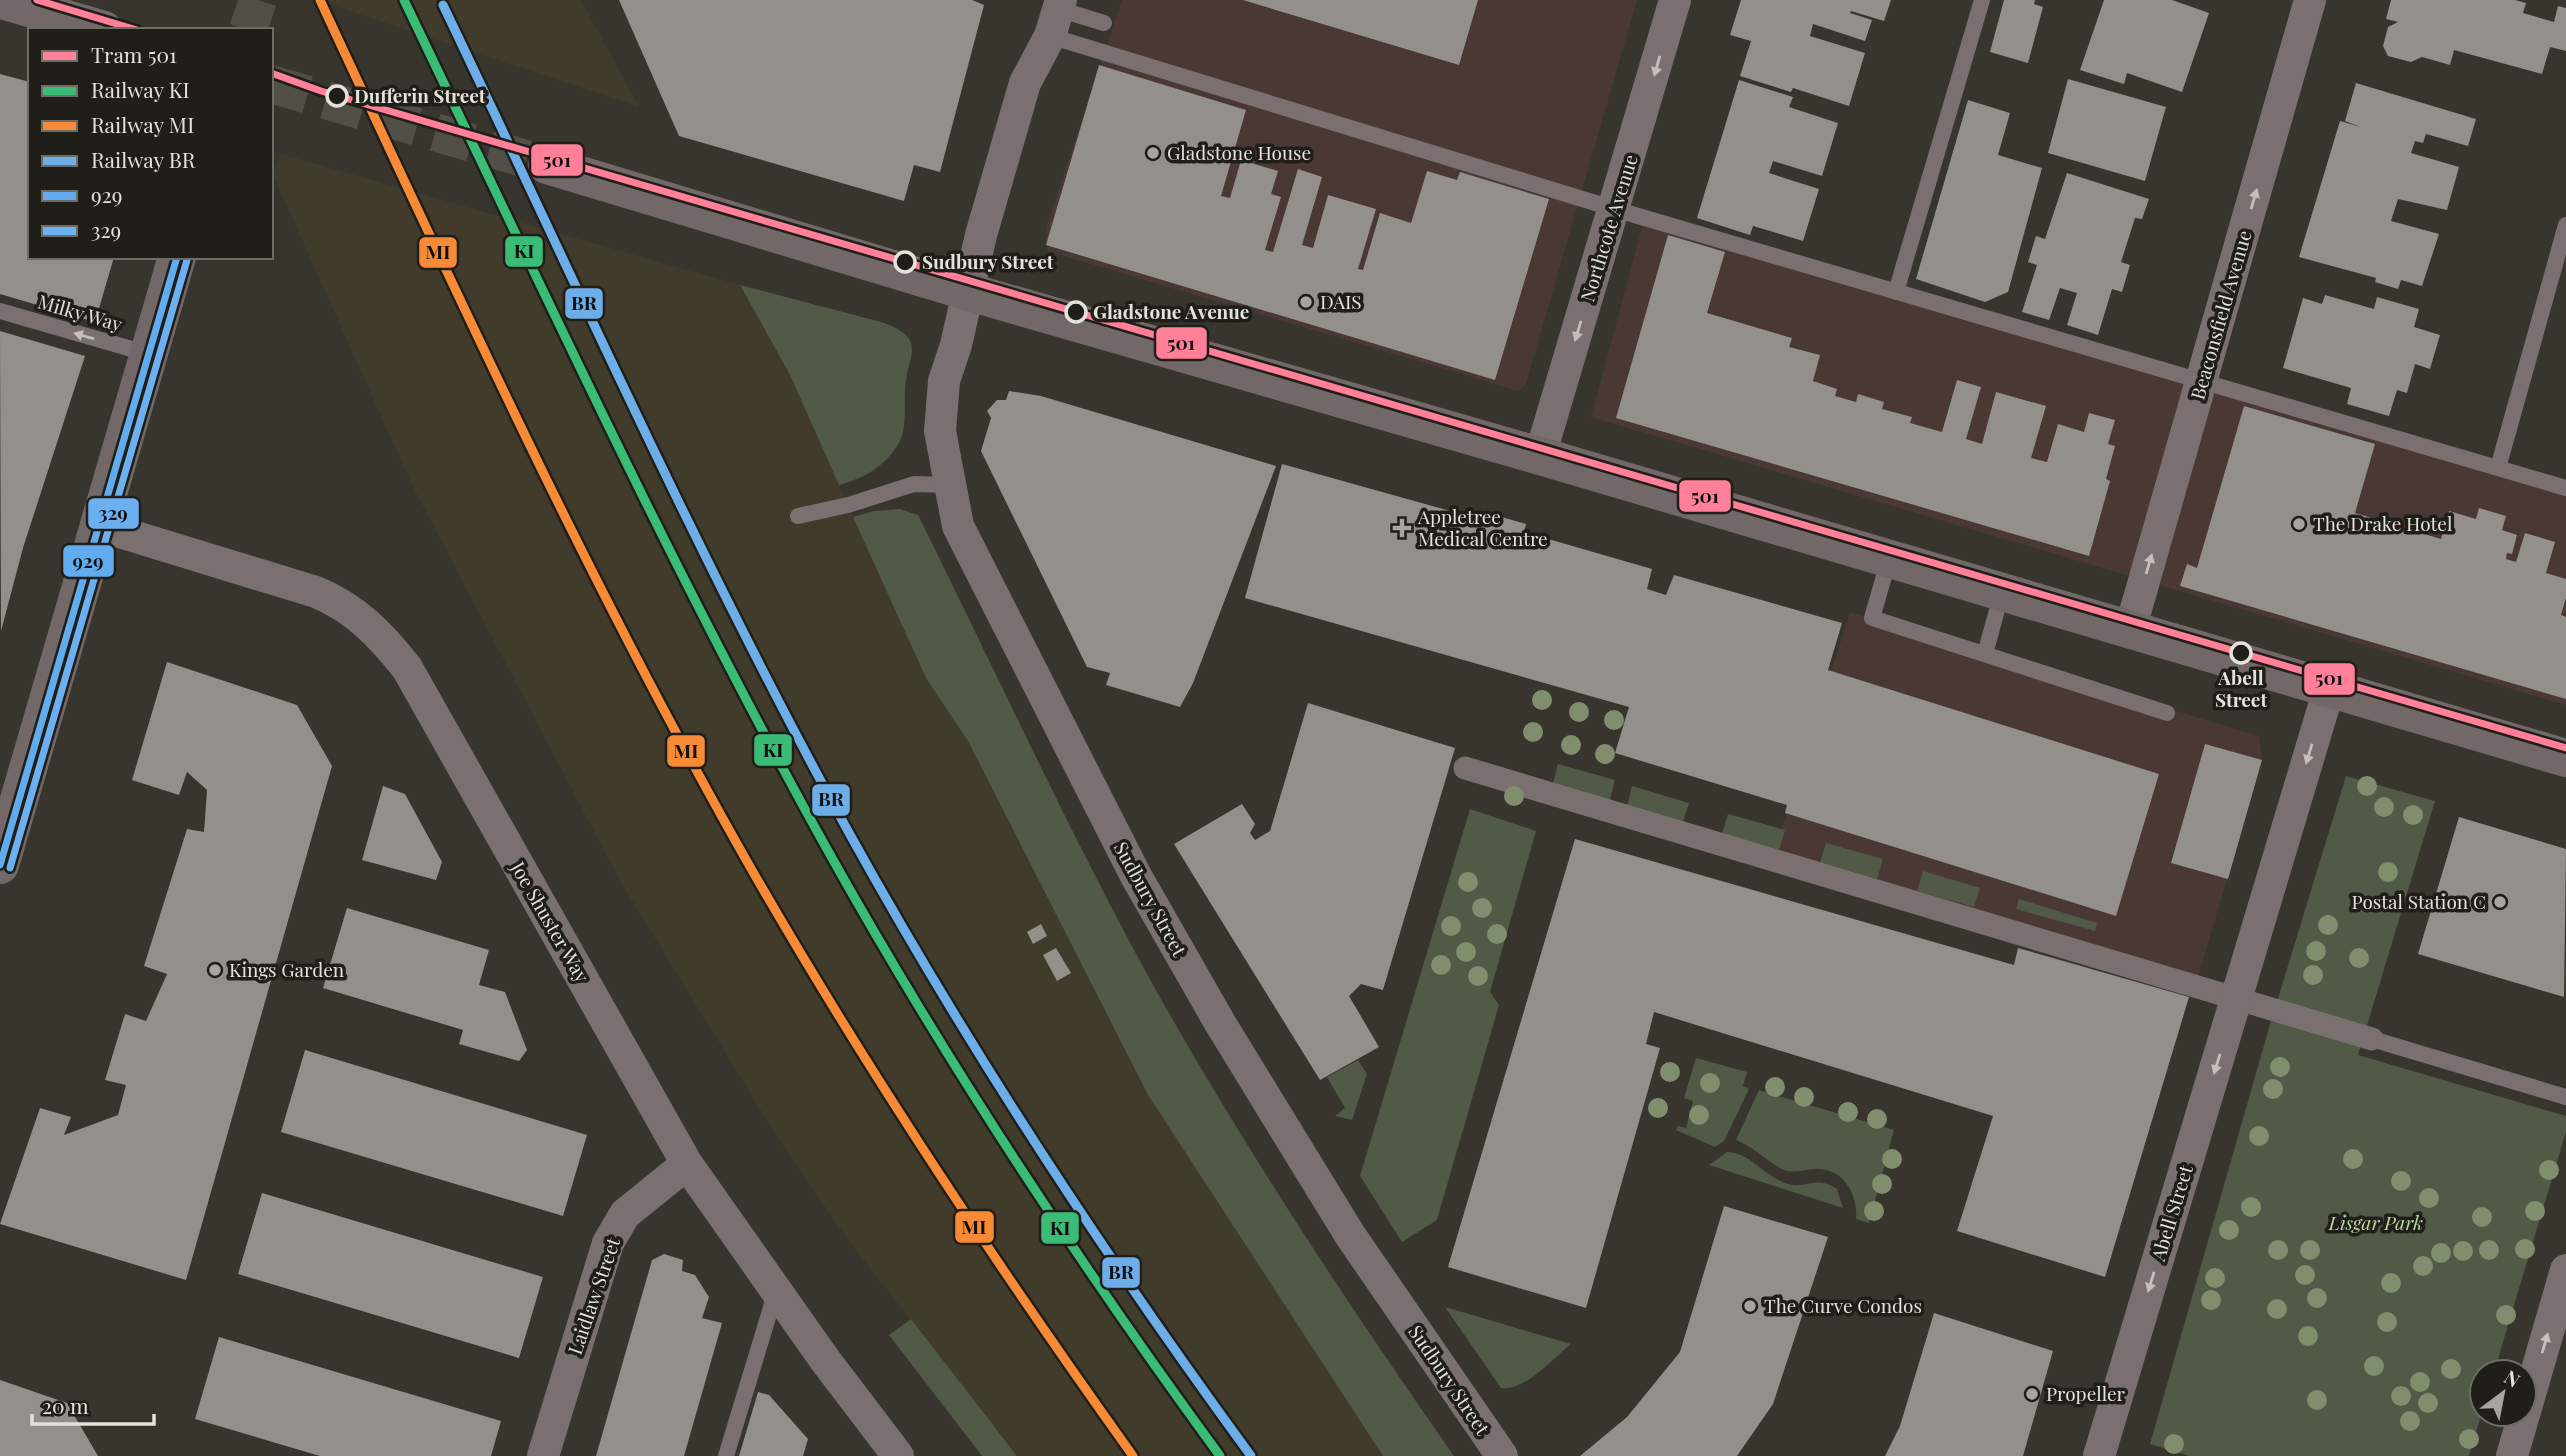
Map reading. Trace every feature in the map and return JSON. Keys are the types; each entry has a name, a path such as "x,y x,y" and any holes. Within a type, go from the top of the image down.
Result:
{"main road":[{"path":"2,0 97,28"},
{"path":"547,165 966,291 1540,456 2566,758"},
{"path":"0,865 176,259"}],"street":[{"name":"Northcote Avenue","path":"1540,456 1675,0"},
{"name":"Beaconsfield Avenue","path":"2130,630 2310,0"},
{"path":"966,291 1026,83 1057,15"},
{"name":"Sudbury Street","path":"966,291 956,345 944,381 940,431 948,485 958,526 1136,876 1220,1023 1350,1235 1502,1456"},
{"name":"Joe Shuster Way","path":"100,526 316,592 344,604 384,639 407,668 687,1164 776,1291 898,1456"},
{"name":"Abell Street","path":"2099,1456 2329,689"},
{"path":"1465,768 2372,1039"},
{"name":"Laidlaw Street","path":"543,1456 608,1243 625,1214 687,1164"},
{"path":"2512,1456 2566,1270"}],"lane":[{"path":"1896,292 1982,0"},
{"path":"1057,15 1615,209 2566,488"},
{"path":"1057,15 1104,23"},
{"path":"2498,468 2566,225"},
{"name":"Milky Way","path":"0,311 149,354"},
{"path":"798,516 848,505 914,484 948,485"},
{"path":"1889,559 1872,618 2167,713"},
{"path":"1985,654 2002,592"},
{"path":"2372,1039 2566,1097"},
{"path":"726,1456 776,1291"}],"shaded area":[{"path":"317,0 581,0 639,107"},
{"path":"1122,0 1637,0 1526,384 1518,391 1047,251 1046,228"},
{"path":"281,154 740,285 790,375 926,678 968,741 1148,1095 1383,1456 1017,1456 848,1240 776,1135 620,881 412,485 273,175"},
{"path":"1644,220 2566,495 2566,705 1591,417"},
{"path":"1850,612 2259,736 2262,760 2193,995 1770,866"}],"green space":[{"path":"740,285 881,322 899,330 909,339 912,351 906,382 902,436 887,459 873,470 839,485 790,375"},
{"path":"900,509 918,515 1091,867 1187,1044 1297,1223 1454,1456 1383,1456 1148,1095 968,741 926,678 853,517 874,511"},
{"path":"1558,764 1615,780 1610,800 1553,783"},
{"name":"Lisgar Park","path":"2346,776 2435,801 2358,1055 2566,1116 2566,1132 2498,1358 2468,1358 2468,1428 2477,1428 2469,1456 2189,1456 2150,1444 2269,1028"},
{"path":"1632,786 1689,803 1683,822 1627,806"},
{"path":"1470,809 1536,831 1490,992 1499,1005 1437,1220 1402,1242 1360,1176"},
{"path":"1728,814 1785,830 1779,850 1722,834"},
{"path":"1826,843 1883,859 1877,879 1820,862"},
{"path":"1923,871 1980,888 1974,907 1917,891"},
{"path":"2019,899 2097,923 2095,931 2016,909"},
{"path":"1696,1058 1747,1072 1743,1086 1749,1089 1724,1141 1715,1147 1676,1130 1678,1126 1686,1128 1693,1101 1684,1098"},
{"path":"1358,1060 1367,1074 1352,1120 1335,1116 1345,1108 1327,1077"},
{"path":"1759,1090 1894,1130 1869,1223 1856,1219 1852,1193 1843,1179 1836,1174 1819,1169 1787,1171 1736,1140"},
{"path":"1727,1152 1743,1156 1785,1183 1829,1185 1837,1189 1843,1208 1709,1165"},
{"path":"1445,1307 1571,1344 1529,1379 1510,1388 1501,1388"},
{"path":"911,1319 1017,1456 982,1456 889,1335"}],"building":[{"path":"619,0 972,0 984,5 940,172 914,165 904,201 679,136"},
{"path":"1243,0 1478,0 1459,65"},
{"path":"1741,0 1891,0 1884,21 1851,11 1850,13 1872,20 1865,41 1813,24 1810,36 1865,53 1849,106 1793,88 1791,92 1740,76 1751,41 1730,35"},
{"path":"2004,0 2035,0 2034,4 2043,7 2028,63 1990,52"},
{"path":"2104,0 2172,0 2209,13 2182,92 2127,73 2124,84 2080,70"},
{"path":"2391,0 2515,0 2526,3 2523,13 2554,22 2558,6 2566,8 2566,51 2550,47 2542,74 2454,50 2450,65 2422,57 2411,62 2388,56 2383,46 2388,27 2398,22 2386,19"},
{"path":"1099,65 1246,110 1221,196 1230,198 1241,160 1278,171 1271,194 1281,197 1265,250 1273,252 1298,169 1322,177 1302,245 1313,248 1328,195 1376,209 1358,269 1363,270 1380,213 1411,223 1427,171 1457,180 1460,172 1549,199 1495,380 1046,245"},
{"path":"0,74 28,81 28,259 113,259 95,322 0,294"},
{"path":"2068,79 2166,107 2145,181 2048,153"},
{"path":"1739,80 1793,97 1789,107 1838,123 1822,176 1773,161 1769,173 1819,189 1803,241 1753,226 1750,235 1697,218"},
{"path":"2356,83 2476,119 2468,146 2426,134 2423,143 2415,141 2411,153 2459,167 2447,210 2398,199 2391,221 2439,234 2422,286 2401,280 2398,289 2375,282 2376,278 2299,257 2340,121 2361,127 2345,121"},
{"path":"1968,100 2010,113 1998,155 2042,168 2008,292 1985,302 1916,279"},
{"path":"2067,173 2149,199 2142,219 2135,218 2121,262 2130,265 2122,292 2112,289 2098,335 2067,325 2077,293 2060,288 2049,320 2022,312 2037,265 2028,262 2036,236 2045,239"},
{"path":"1668,235 1725,252 1707,313 1792,338 1789,347 1820,355 1813,381 1837,389 1835,396 1856,402 1858,394 1884,402 1882,409 1912,417 1910,423 1942,432 1957,380 1981,387 1966,439 1982,444 1996,392 2046,406 2031,458 2047,462 2058,424 2084,432 2089,413 2115,420 2108,444 2115,446 2106,479 2110,481 2089,556 1616,418"},
{"path":"2325,295 2374,309 2377,297 2419,309 2414,327 2440,335 2430,369 2415,364 2407,393 2397,390 2389,416 2347,404 2351,388 2283,368 2303,298 2322,304"},
{"path":"0,331 85,356 23,548 1,631"},
{"path":"1009,391 1041,396 1276,466 1193,683 1180,707 1106,685 1110,673 1087,667 981,451 991,418 987,411 997,400 1006,400"},
{"name":"The Drake Hotel","path":"2244,406 2375,444 2355,513 2441,539 2449,511 2476,519 2479,508 2506,516 2502,530 2517,535 2512,554 2507,553 2506,559 2516,562 2525,533 2555,542 2546,573 2566,579 2566,598 2561,615 2566,617 2566,699 2180,586 2187,564 2197,568"},
{"path":"1282,464 1486,521 1488,513 1526,524 1524,532 1652,569 1647,589 1666,595 1674,575 1842,623 1828,670 2159,774 2116,916 1785,813 1787,805 1615,753 1629,707 1245,598"},
{"name":"Kings Garden","path":"167,662 297,705 332,766 186,1280 0,1224 40,1108 71,1117 64,1135 118,1115 126,1085 105,1080 125,1014 146,1021 167,974 144,966 187,829 204,832 207,790 187,772 179,795 132,780"},
{"path":"1308,703 1455,748 1383,990 1361,984 1349,996 1379,1047 1320,1080 1174,844 1242,804 1255,824 1250,833 1255,840 1270,831"},
{"path":"2205,744 2262,760 2228,879 2171,863"},
{"path":"383,786 405,794 442,862 436,880 362,860"},
{"name":"Postal Station C","path":"2459,817 2566,849 2564,997 2418,954"},
{"path":"1575,839 2014,965 2018,948 2189,997 2105,1277 1957,1231 1993,1116 1654,1012 1646,1044 1660,1048 1586,1308 1448,1267"},
{"path":"347,908 489,950 479,985 505,992 527,1050 519,1061 459,1044 463,1030 323,988"},
{"path":"1041,924 1047,936 1033,944 1027,932"},
{"path":"1056,948 1071,973 1057,981 1043,955"},
{"path":"305,1050 587,1135 563,1216 281,1132"},
{"path":"262,1193 543,1277 519,1358 238,1274"},
{"name":"The Curve Condos","path":"1724,1206 1828,1237 1773,1404 1737,1456 1580,1456 1627,1417 1680,1352"},
{"path":"664,1254 683,1260 682,1271 695,1275 709,1297 702,1318 722,1323 684,1456 596,1456 652,1260"},
{"path":"1934,1313 2053,1351 2023,1456 1885,1456 1900,1426"},
{"path":"219,1337 501,1421 491,1456 320,1456 195,1419"},
{"path":"0,1380 67,1403 98,1456 0,1456"},
{"path":"758,1392 769,1395 808,1439 803,1456 739,1456"}],"tunnel":[{"path":"249,28 258,0"},
{"path":"273,85 547,165"}],"tram line":[{"name":"501","path":"37,0 130,28"},
{"name":"501","path":"273,74 321,91 2566,748"}],"rail line":[{"name":"MI","path":"320,0 581,550 753,872 842,1022 936,1169 1133,1456"},
{"name":"KI","path":"404,0 659,530 823,842 915,1001 1012,1155 1062,1232 1220,1456"},
{"name":"BR","path":"443,5 690,524 848,831 941,992 1039,1150 1143,1304 1251,1456"}],"transit line":[{"name":"929","path":"0,865 176,259"},
{"name":"329","path":"10,868 187,260"}],"place":[{"name":"Dufferin Street","path":"337,96"},
{"name":"Gladstone House","path":"1153,153"},
{"name":"Sudbury Street","path":"905,262"},
{"name":"DAIS","path":"1306,302"},
{"name":"Gladstone Avenue","path":"1076,312"},
{"name":"The Drake Hotel","path":"2299,524"},
{"name":"Appletree Medical Centre","path":"1402,528"},
{"name":"Abell Street","path":"2241,653"},
{"name":"Postal Station C","path":"2500,902"},
{"name":"Kings Garden","path":"215,970"},
{"name":"The Curve Condos","path":"1750,1306"},
{"name":"Propeller","path":"2032,1394"}]}
